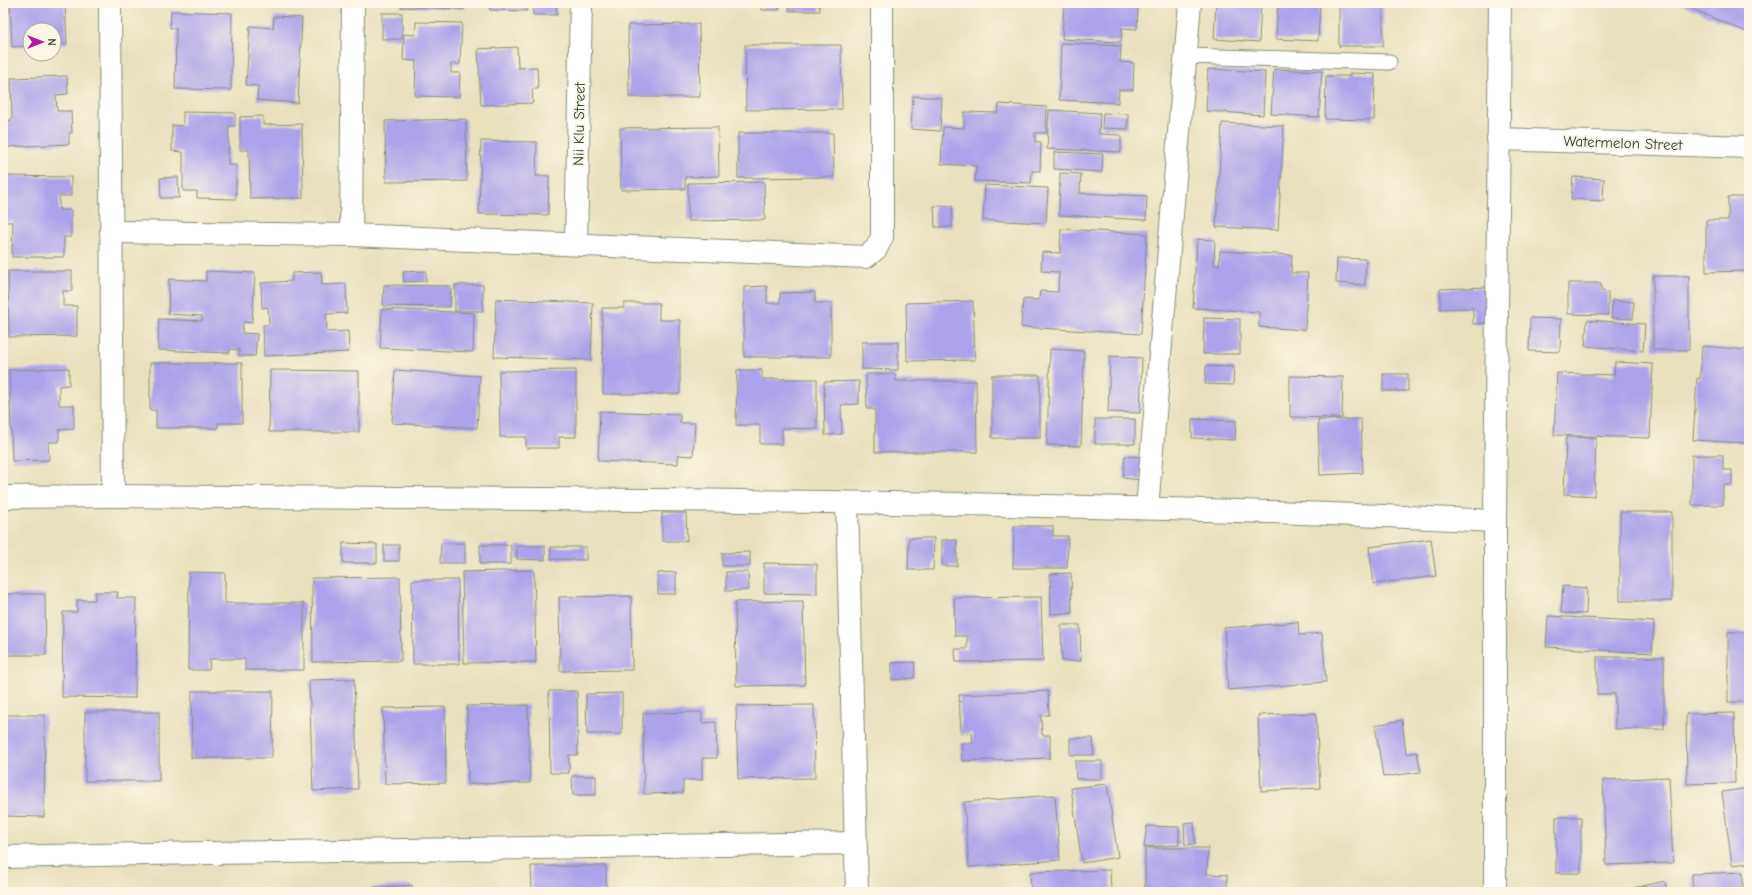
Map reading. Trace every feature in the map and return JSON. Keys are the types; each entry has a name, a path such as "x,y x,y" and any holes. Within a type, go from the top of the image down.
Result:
{"street":[{"path":"110,3 113,496"},
{"path":"351,235 353,3"},
{"name":"Nii Klu Street","path":"576,244 582,3"},
{"path":"111,232 351,235 866,257 876,250 882,237 882,3"},
{"path":"1147,508 1190,3"},
{"path":"1495,892 1495,520 1500,3"},
{"name":"Watermelon Street","path":"1498,139 1749,147"},
{"path":"3,497 113,496 847,503 1147,508 1495,520"},
{"path":"847,503 857,892"},
{"path":"3,858 161,853 855,843"}],"lane":[{"path":"1185,56 1389,62"}],"building":[{"path":"10,3 65,3 67,44 62,44 62,22 22,22 22,46 12,47"},
{"path":"401,3 464,3 464,9 401,7"},
{"path":"490,3 527,3 527,11 490,10"},
{"path":"533,3 556,3 557,15 533,15"},
{"path":"762,3 780,3 779,10 762,10"},
{"path":"789,3 819,3 820,11 789,11"},
{"path":"1064,3 1138,3 1137,29 1122,28 1121,42 1062,39"},
{"path":"1216,3 1261,3 1259,42 1214,39"},
{"path":"1278,3 1320,3 1318,41 1276,39"},
{"path":"1339,3 1383,3 1383,46 1339,46"},
{"path":"1678,3 1749,3 1749,33"},
{"path":"171,11 232,13 231,90 175,89 176,28 170,28"},
{"path":"382,13 402,13 402,39 382,39"},
{"path":"274,16 302,18 298,103 257,100 258,86 246,85 250,26 273,28"},
{"path":"416,22 462,23 460,64 451,64 451,73 460,73 459,97 415,96 416,61 403,60 404,34 415,35"},
{"path":"699,24 700,97 629,97 628,25"},
{"path":"1061,43 1121,46 1120,62 1134,63 1133,90 1119,90 1118,103 1059,100"},
{"path":"745,45 841,45 842,109 746,110"},
{"path":"517,47 518,68 537,67 538,89 532,89 533,103 481,105 478,49"},
{"path":"1208,69 1265,72 1263,115 1206,111"},
{"path":"1274,69 1322,71 1319,117 1271,114"},
{"path":"1350,73 1375,74 1374,120 1325,119 1326,76 1350,76"},
{"path":"67,76 68,94 56,95 57,111 71,111 72,133 69,133 69,144 5,147 4,121 12,120 11,78"},
{"path":"913,96 942,98 940,131 911,129"},
{"path":"999,104 1047,107 1046,133 1035,133 1035,142 1041,142 1040,171 1032,171 1031,183 975,181 976,166 941,164 943,127 964,128 964,112 998,113"},
{"path":"1049,110 1100,113 1099,134 1121,135 1121,152 1047,149"},
{"path":"183,112 235,113 235,126 229,126 228,165 236,165 236,199 197,198 197,191 183,191 183,152 172,151 172,125 183,126"},
{"path":"1103,113 1128,114 1128,129 1102,128"},
{"path":"263,116 263,125 302,124 303,198 250,199 249,150 240,150 240,117"},
{"path":"466,119 467,181 386,182 385,121"},
{"path":"1222,123 1284,126 1278,230 1216,227"},
{"path":"718,127 719,176 685,177 685,189 621,190 620,128"},
{"path":"738,133 833,133 834,177 738,178"},
{"path":"481,141 537,142 536,176 549,176 548,215 479,214"},
{"path":"1054,152 1103,154 1102,172 1054,169"},
{"path":"1060,173 1081,174 1080,193 1147,196 1146,220 1059,215"},
{"path":"5,176 71,177 71,196 59,196 59,210 71,210 71,237 64,237 64,257 12,257 13,222 5,222"},
{"path":"178,177 179,198 161,198 160,178"},
{"path":"1573,177 1604,179 1603,201 1571,199"},
{"path":"764,182 765,220 688,221 688,183"},
{"path":"985,185 1048,188 1046,223 983,220"},
{"path":"1728,197 1749,197 1749,271 1706,272 1706,220 1728,220"},
{"path":"934,206 952,206 952,227 935,227"},
{"path":"1061,229 1147,234 1141,334 1021,327 1023,299 1039,300 1040,291 1058,292 1059,272 1041,271 1042,252 1060,253"},
{"path":"1197,239 1215,240 1214,265 1219,265 1220,251 1292,255 1291,273 1308,273 1305,330 1259,327 1259,312 1193,308"},
{"path":"1337,258 1366,259 1365,285 1336,283"},
{"path":"8,271 72,271 72,291 63,291 63,306 77,306 77,336 9,337"},
{"path":"206,271 255,273 252,323 243,322 242,333 257,334 255,356 239,356 239,350 230,349 230,353 158,350 159,319 202,321 202,316 168,314 169,279 206,281"},
{"path":"426,271 426,281 404,282 403,272"},
{"path":"321,272 322,285 346,284 347,313 326,314 327,332 348,331 349,352 264,356 263,325 269,325 268,307 262,308 261,283 292,281 292,273"},
{"path":"1653,276 1689,276 1689,350 1653,350"},
{"path":"1568,283 1601,283 1601,291 1608,292 1608,315 1568,314"},
{"path":"384,285 451,286 450,307 383,306"},
{"path":"455,285 483,285 483,311 455,311"},
{"path":"767,286 767,303 780,303 780,293 815,292 815,303 831,303 831,357 744,357 744,287"},
{"path":"1489,287 1490,323 1473,324 1473,308 1440,309 1440,289"},
{"path":"496,299 593,303 591,360 494,357"},
{"path":"1612,300 1634,302 1633,319 1611,318"},
{"path":"973,301 975,360 907,361 906,303"},
{"path":"624,303 659,303 659,320 680,320 680,394 603,394 602,308 624,308"},
{"path":"382,309 474,313 473,352 380,348"},
{"path":"1204,318 1240,319 1240,354 1203,354"},
{"path":"1530,318 1561,319 1560,352 1529,351"},
{"path":"1587,320 1645,324 1643,351 1585,346"},
{"path":"862,342 898,342 898,370 862,369"},
{"path":"1702,346 1749,350 1749,430 1747,430 1746,443 1693,440 1697,378 1700,379"},
{"path":"1050,349 1084,351 1081,446 1047,445"},
{"path":"1110,356 1142,358 1140,413 1108,412"},
{"path":"1615,362 1653,364 1650,438 1554,435 1557,373 1614,375"},
{"path":"150,363 242,363 242,423 218,423 218,428 156,428 156,410 150,410"},
{"path":"1206,366 1234,367 1233,385 1205,384"},
{"path":"69,368 69,385 59,386 59,405 74,405 74,429 59,430 59,442 48,442 49,460 12,461 9,370"},
{"path":"270,370 359,371 359,432 269,432"},
{"path":"395,370 480,376 477,428 392,423"},
{"path":"576,370 576,437 559,437 559,448 526,448 526,437 500,437 499,371"},
{"path":"737,370 762,370 762,379 817,379 817,429 782,428 782,444 760,444 760,425 736,425"},
{"path":"866,374 895,374 896,381 976,381 977,452 875,452 875,409 867,409"},
{"path":"1383,374 1408,374 1408,391 1383,391"},
{"path":"992,375 1040,375 1040,438 992,438"},
{"path":"1290,376 1343,377 1342,418 1290,417"},
{"path":"859,381 859,404 841,405 842,434 825,435 824,382"},
{"path":"600,411 680,414 680,423 695,423 693,456 678,455 678,464 598,461"},
{"path":"1095,419 1135,419 1135,444 1095,444"},
{"path":"1192,419 1236,421 1235,440 1192,438"},
{"path":"1361,419 1363,473 1320,475 1318,420"},
{"path":"1566,437 1596,438 1594,496 1564,494"},
{"path":"1692,455 1723,455 1723,470 1732,470 1732,485 1723,485 1723,505 1692,505"},
{"path":"1125,456 1143,457 1141,480 1123,478"},
{"path":"1620,512 1672,512 1672,601 1620,601"},
{"path":"662,513 686,513 687,541 662,541"},
{"path":"1014,526 1053,526 1053,536 1068,536 1067,568 1013,568"},
{"path":"909,538 934,538 933,570 908,570"},
{"path":"1431,539 1436,576 1374,584 1369,547"},
{"path":"942,540 957,540 957,566 942,566"},
{"path":"343,543 377,544 377,563 343,563"},
{"path":"441,543 465,543 465,563 440,563"},
{"path":"384,545 399,545 399,561 384,561"},
{"path":"480,545 511,545 511,564 480,564"},
{"path":"517,546 545,546 545,560 517,559"},
{"path":"551,547 586,547 586,560 551,559"},
{"path":"750,552 750,566 722,566 722,553"},
{"path":"764,563 817,564 817,594 764,593"},
{"path":"534,570 536,662 464,663 462,572"},
{"path":"189,572 225,573 225,603 304,603 304,670 245,670 245,659 210,659 209,670 188,670"},
{"path":"676,572 676,594 658,594 658,573"},
{"path":"726,572 748,572 749,590 726,591"},
{"path":"1071,573 1072,613 1051,614 1050,574"},
{"path":"400,577 401,661 313,662 312,578"},
{"path":"412,580 458,580 459,664 413,664"},
{"path":"1563,586 1587,588 1586,614 1561,613"},
{"path":"95,592 118,592 117,598 136,598 135,698 62,697 63,612 77,612 77,600 95,600"},
{"path":"3,594 45,594 46,655 3,655"},
{"path":"631,596 632,670 560,671 559,597"},
{"path":"1041,597 1043,661 956,662 955,649 967,649 967,636 955,636 954,598"},
{"path":"803,601 805,685 736,686 735,602"},
{"path":"1548,616 1654,622 1652,653 1546,647"},
{"path":"1298,622 1299,635 1322,633 1326,682 1228,690 1224,628"},
{"path":"1061,625 1080,625 1081,661 1062,661"},
{"path":"1728,632 1749,632 1749,702 1728,702"},
{"path":"1597,657 1664,657 1664,729 1615,729 1615,694 1597,694"},
{"path":"915,662 914,678 892,680 892,663"},
{"path":"3,666 6,666 6,690 3,690"},
{"path":"354,679 358,789 313,791 309,680"},
{"path":"192,691 273,691 272,758 191,758"},
{"path":"549,691 577,691 578,755 569,755 569,773 550,773"},
{"path":"1048,691 1049,715 1041,715 1042,735 1050,735 1050,758 962,761 961,743 973,743 972,733 961,734 959,695"},
{"path":"622,693 622,734 587,734 586,694"},
{"path":"528,705 530,783 468,784 467,706"},
{"path":"814,705 815,778 738,779 736,706"},
{"path":"445,707 446,783 385,784 383,708"},
{"path":"85,712 159,712 159,781 85,781"},
{"path":"702,712 702,723 716,722 717,758 702,758 702,780 683,780 683,793 644,794 643,713"},
{"path":"1316,713 1320,788 1261,791 1258,715"},
{"path":"1734,713 1735,783 1687,784 1686,714"},
{"path":"3,715 45,715 44,817 3,816"},
{"path":"1402,720 1406,754 1417,752 1421,772 1383,777 1375,725"},
{"path":"1070,738 1093,738 1094,755 1070,755"},
{"path":"1075,761 1102,761 1102,779 1076,779"},
{"path":"572,776 596,776 596,795 573,795"},
{"path":"1669,777 1673,863 1606,865 1603,780"},
{"path":"1107,784 1118,857 1082,863 1071,788"},
{"path":"1749,788 1749,863 1732,865 1722,792"},
{"path":"1055,795 1060,860 969,867 964,802"},
{"path":"1556,817 1581,817 1581,873 1556,873"},
{"path":"1194,822 1195,844 1185,845 1184,823"},
{"path":"1147,826 1179,827 1179,845 1144,847"},
{"path":"1145,848 1208,848 1207,874 1227,875 1227,892 1145,892"},
{"path":"531,866 606,866 606,892 532,892"},
{"path":"1110,870 1111,892 1031,892 1030,872"},
{"path":"1743,872 1743,892 1693,892 1692,874"},
{"path":"1665,881 1667,892 1620,892 1620,891"},
{"path":"412,885 412,892 372,892 372,888"}]}
